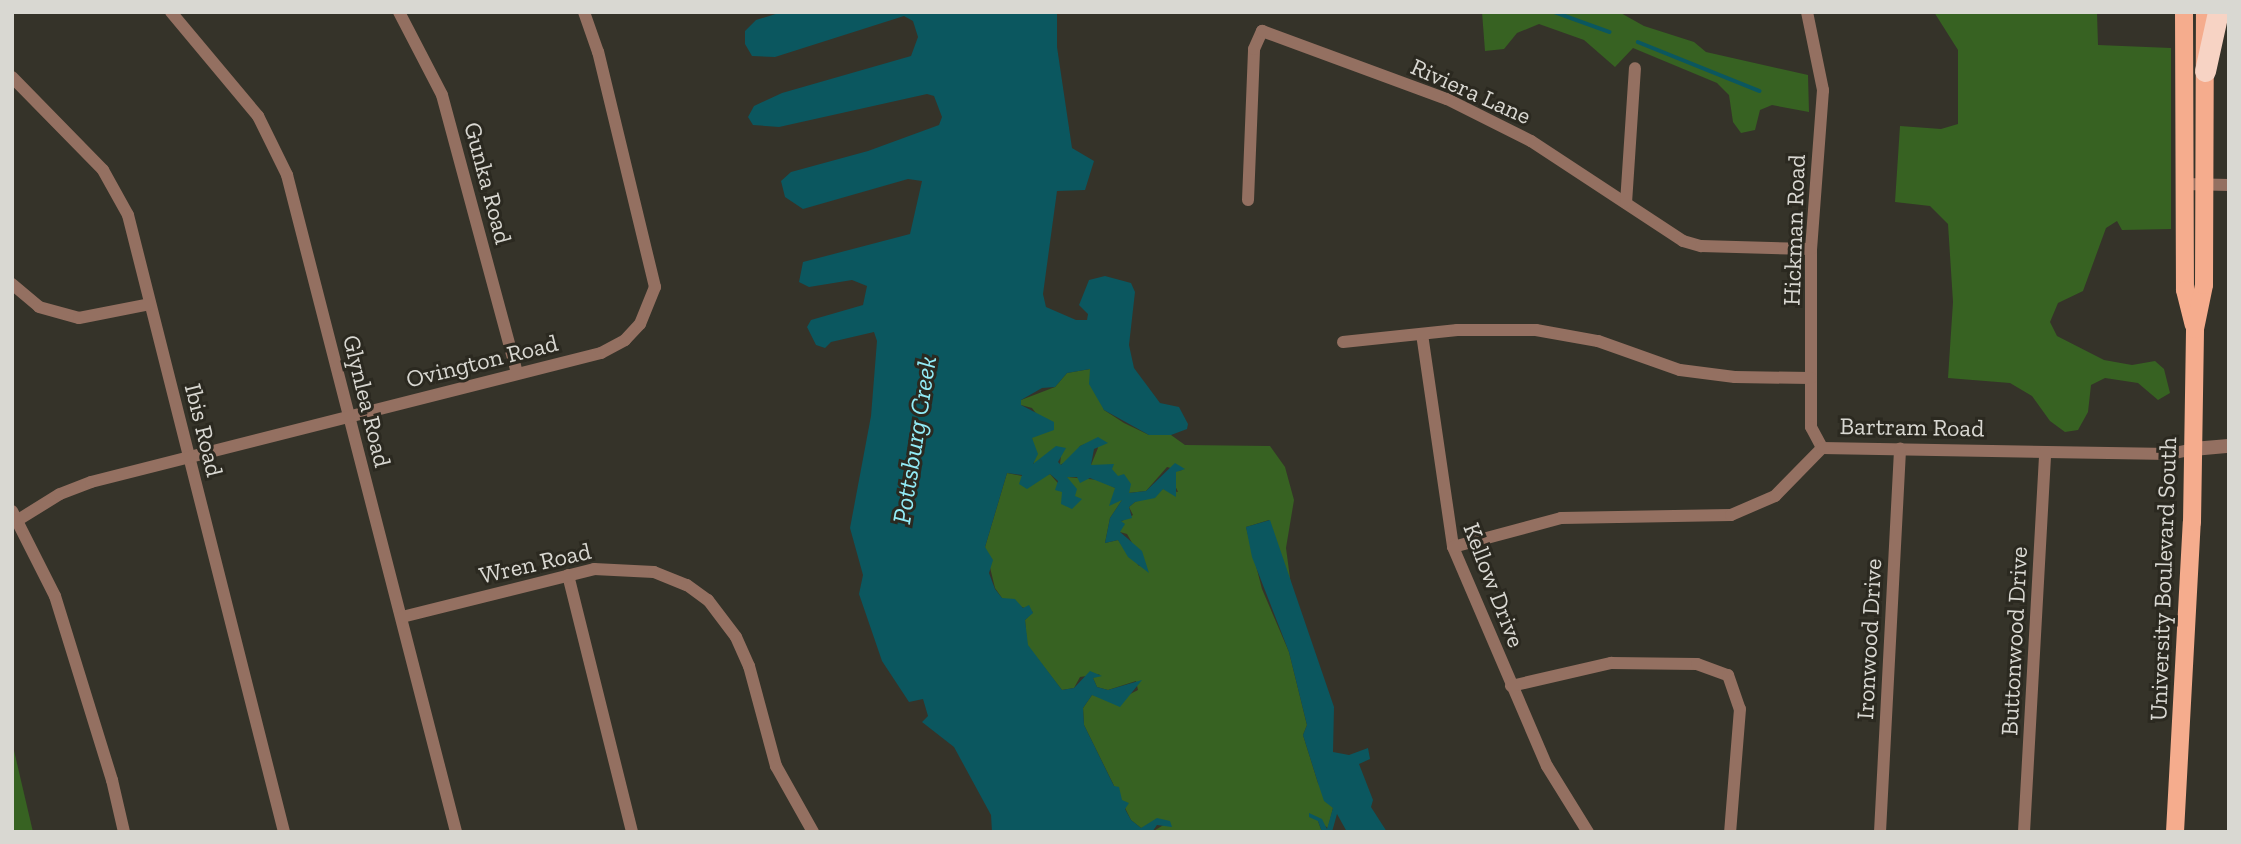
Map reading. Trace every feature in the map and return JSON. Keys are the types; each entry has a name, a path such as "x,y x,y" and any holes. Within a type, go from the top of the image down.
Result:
{"highway":[{"path":"2205,71 2218,12"}],"main road":[{"name":"University Boulevard South","path":"2184,12 2185,290 2195,329"},
{"name":"University Boulevard South","path":"2175,832 2193,449 2195,329 2204,285 2205,12"}],"street":[{"name":"Glynlea Road","path":"171,12 258,116 276,148 293,194 456,832"},
{"name":"Gunka Road","path":"398,12 442,95 517,373"},
{"name":"Ovington Road","path":"15,515 91,482 601,353 625,340 640,324 656,287 601,65 584,12"},
{"name":"Hickman Road","path":"1807,12 1823,90 1811,249 1811,427 1822,449"},
{"name":"Riviera Lane","path":"1248,200 1254,49 1262,31 1447,99 1531,141 1683,241 1701,246 1811,249"},
{"path":"1626,203 1635,68"},
{"name":"Ibis Road","path":"12,77 103,170 118,191 190,458 284,832"},
{"path":"2184,184 2229,184"},
{"path":"12,284 39,307 58,315 96,317 150,304"},
{"path":"1343,342 1422,334 1536,330 1598,341 1680,370 1735,377 1811,379"},
{"name":"Kellow Drive","path":"1422,334 1453,547 1511,686 1563,796 1588,832"},
{"name":"Bartram Road","path":"1453,547 1561,518 1731,516 1775,496 1822,449 2170,454 2229,446"},
{"name":"Ironwood Drive","path":"1880,832 1900,449"},
{"name":"Buttonwood Drive","path":"2024,832 2045,453"},
{"path":"15,515 55,596 113,780 124,832"},
{"name":"Wren Road","path":"402,617 568,575 611,567 654,572 708,600 741,647 776,766 813,832"},
{"path":"568,575 632,832"},
{"path":"1511,686 1611,663 1697,664 1728,675 1740,709 1730,832"}],"green space":[{"path":"1482,12 1619,12 1644,26 1694,42 1706,52 1808,75 1809,112 1772,105 1760,110 1755,130 1741,133 1733,122 1729,95 1717,83 1633,48 1615,67 1584,40 1539,24 1517,33 1504,49 1485,51"},
{"path":"1934,12 2097,12 2098,45 2171,48 2171,229 2122,230 2117,221 2106,228 2083,291 2058,303 2050,322 2057,336 2104,360 2132,365 2155,361 2164,369 2170,393 2158,400 2138,383 2105,378 2091,385 2088,412 2078,430 2065,432 2050,421 2032,396 2010,383 1948,378 1953,302 1948,224 1930,206 1895,202 1900,126 1941,129 1958,124 1958,50"},
{"path":"1090,369 1104,410 1124,423 1149,435 1171,435 1185,445 1270,446 1285,467 1294,500 1286,548 1292,593 1269,520 1246,527 1262,589 1289,652 1307,725 1303,735 1318,783 1333,808 1328,828 1318,821 1322,832 1152,832 1170,821 1141,828 1131,820 1084,725 1083,708 1092,695 1109,699 1126,696 1138,690 1136,681 1108,690 1097,687 1093,678 1100,674 1080,677 1074,688 1062,690 1027,645 1025,620 1033,612 1002,598 995,588 985,547 1007,473 1036,479 1050,474 1075,503 1067,477 1099,480 1115,488 1122,500 1110,518 1105,543 1118,540 1139,566 1143,565 1127,534 1120,532 1120,522 1133,515 1129,507 1135,502 1163,489 1178,492 1173,481 1176,471 1182,471 1167,467 1146,491 1128,493 1111,469 1113,465 1091,465 1098,448 1095,440 1080,446 1071,459 1060,465 1061,454 1034,467 1032,437 1038,416 1032,408 1021,405 1021,400 1055,387 1067,373"},
{"path":"12,742 33,832 12,832"}],"water":[{"name":"Pottsburg Creek","path":"782,12 1057,12 1057,47 1072,148 1094,161 1085,190 1057,191 1043,294 1046,307 1076,320 1087,320 1088,314 1079,305 1089,280 1105,276 1131,283 1135,292 1129,345 1134,368 1160,403 1179,407 1188,424 1187,429 1171,435 1149,435 1104,410 1089,384 1090,369 1067,373 1055,387 1042,388 1021,400 1021,405 1054,422 1054,430 1032,438 1038,454 1033,464 1056,446 1066,448 1058,462 1061,465 1080,446 1098,437 1108,443 1094,449 1091,465 1114,464 1112,469 1118,476 1124,474 1131,484 1129,493 1146,491 1175,463 1185,469 1176,472 1176,497 1163,489 1155,498 1135,502 1129,507 1132,518 1121,521 1125,524 1120,532 1142,551 1149,573 1128,557 1118,540 1105,543 1110,518 1122,500 1109,506 1115,488 1090,478 1080,483 1077,477 1067,477 1077,489 1075,496 1082,499 1072,509 1061,504 1062,492 1055,490 1058,481 1050,474 1027,489 1019,484 1022,475 1007,473 985,547 993,560 989,573 995,589 1002,598 1015,599 1023,608 1029,605 1033,613 1025,620 1028,645 1062,690 1074,688 1090,671 1102,676 1093,678 1097,687 1108,690 1142,680 1120,707 1092,695 1083,708 1084,725 1114,786 1119,787 1122,800 1129,803 1125,809 1131,820 1141,828 1157,818 1170,821 1172,827 1157,825 1152,832 992,832 991,815 954,747 922,722 928,716 923,699 909,702 882,661 859,594 863,575 850,528 871,416 877,341 874,332 831,342 825,348 816,345 807,327 811,320 863,305 867,286 852,280 809,287 799,282 803,262 910,234 922,181 908,179 803,209 785,197 781,181 791,172 868,151 939,125 942,117 934,96 927,94 779,127 753,125 748,117 754,106 782,93 911,56 918,37 913,21 904,16 775,57 752,56 745,44 745,31 756,20"},
{"path":"1270,520 1334,707 1333,752 1349,755 1368,748 1370,759 1359,764 1373,800 1371,807 1387,832 1347,832 1337,814 1332,832 1322,832 1318,821 1309,817 1309,813 1322,819 1327,829 1333,808 1324,801 1318,783 1303,735 1307,725 1289,652 1252,557 1246,527"}],"waterway":[{"path":"1554,12 1610,32"},
{"path":"1638,42 1760,91"}]}
